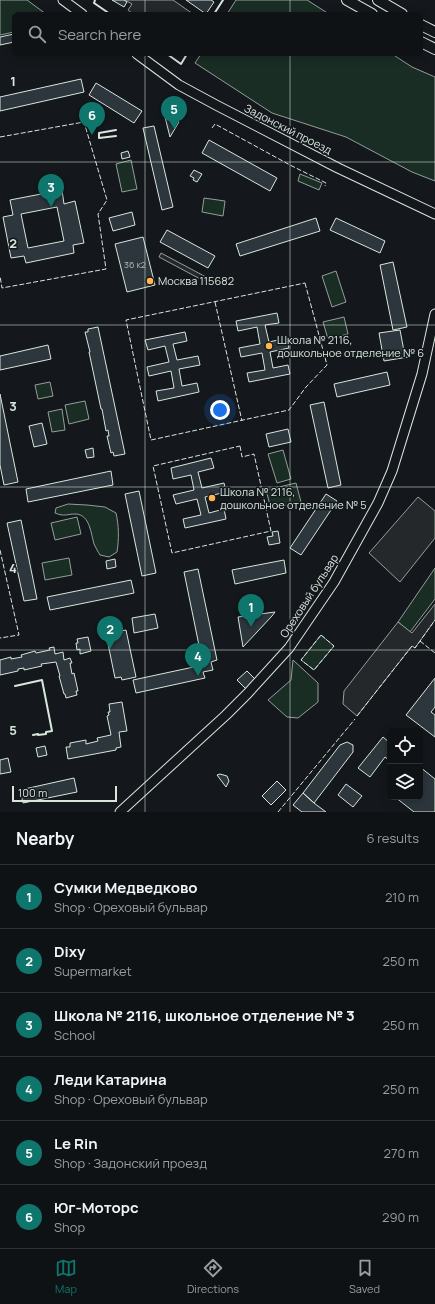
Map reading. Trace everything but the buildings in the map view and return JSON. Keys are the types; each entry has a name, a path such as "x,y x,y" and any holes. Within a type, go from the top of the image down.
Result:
{"main road":[{"path":"347,0 368,12"},
{"path":"378,0 399,12"},
{"path":"423,26 435,32"},
{"path":"423,43 435,49"}],"street":[{"path":"63,0 79,12"},
{"name":"Задонский проезд","path":"140,56 179,85 216,105 338,168 435,214"},
{"name":"Ореховый бульвар","path":"120,812 248,693 289,648 334,582 378,503 392,471 422,374 435,314"}],"green space":[{"path":"0,0 27,0 43,12 12,12 12,32 0,35"},
{"path":"236,0 307,0 326,12 228,12"},
{"path":"200,56 395,56 412,67 435,77 435,181 412,172 346,137 272,113 195,63"},
{"path":"131,160 137,189 122,192 116,164"},
{"path":"300,174 322,183 319,190 298,181"},
{"path":"204,198 225,201 223,216 202,212"},
{"path":"336,271 346,302 332,307 322,276"},
{"path":"344,317 348,334 328,339 323,322"},
{"path":"50,382 53,396 38,399 35,385"},
{"path":"85,401 89,419 69,424 65,405"},
{"path":"62,409 65,430 52,432 48,412"},
{"path":"283,450 291,479 277,483 268,454"},
{"path":"296,483 301,502 271,509 266,490"},
{"path":"68,504 105,507 116,513 118,523 117,552 109,557 100,555 94,544 91,530 87,521 81,515 63,515 55,513 56,508"},
{"path":"77,517 81,534 55,540 51,523"},
{"path":"69,558 72,575 45,580 42,563"},
{"path":"435,568 435,599 410,632 398,622"},
{"path":"321,635 334,646 314,670 301,660"},
{"path":"293,660 318,683 318,702 298,718 287,717 268,700 291,680"}],"shaded area":[{"path":"125,0 173,0 190,12 130,12 128,10 132,4"},
{"path":"161,253 206,277 204,281 159,257"},
{"path":"418,497 435,511 435,538 400,582 369,553"},
{"path":"435,604 435,620 415,648 412,646 357,716 343,704 344,691 398,622 412,633"}],"fence":[{"path":"0,137 84,122 107,200 98,214 106,269 2,288 0,276"},
{"path":"212,128 215,124 326,183 325,186"},
{"path":"305,283 327,365 306,387 289,410 151,440 126,320 305,283"},
{"path":"215,302 242,421"},
{"path":"240,446 242,457 254,454 271,531 172,553 153,466 240,446"},
{"path":"0,550 19,635 0,638"},
{"path":"357,716 412,646 415,648 435,620"},
{"path":"321,635 334,646 314,670 301,660 321,635"},
{"path":"420,641 435,653"},
{"path":"278,812 355,719"}],"wall":[{"path":"95,0 94,3 107,12"},
{"path":"215,12 223,0"},
{"path":"170,56 181,64 186,56"},
{"path":"116,130 99,133 99,138 116,136"},
{"path":"15,686 42,680 52,731 46,732 46,734 33,735"}],"place":[{"name":"Le Rin","path":"174,129"},
{"name":"Юг-Моторс","path":"92,135"},
{"name":"Школа № 2116, школьное отделение № 3","path":"51,207"},
{"name":"Москва 115682","path":"150,281"},
{"name":"Школа № 2116, дошкольное отделение № 6","path":"269,346"},
{"name":"Школа № 2116, дошкольное отделение № 5","path":"212,498"},
{"name":"Сумки Медведково","path":"251,627"},
{"name":"Dixy","path":"110,649"},
{"name":"Леди Катарина","path":"198,676"}]}
